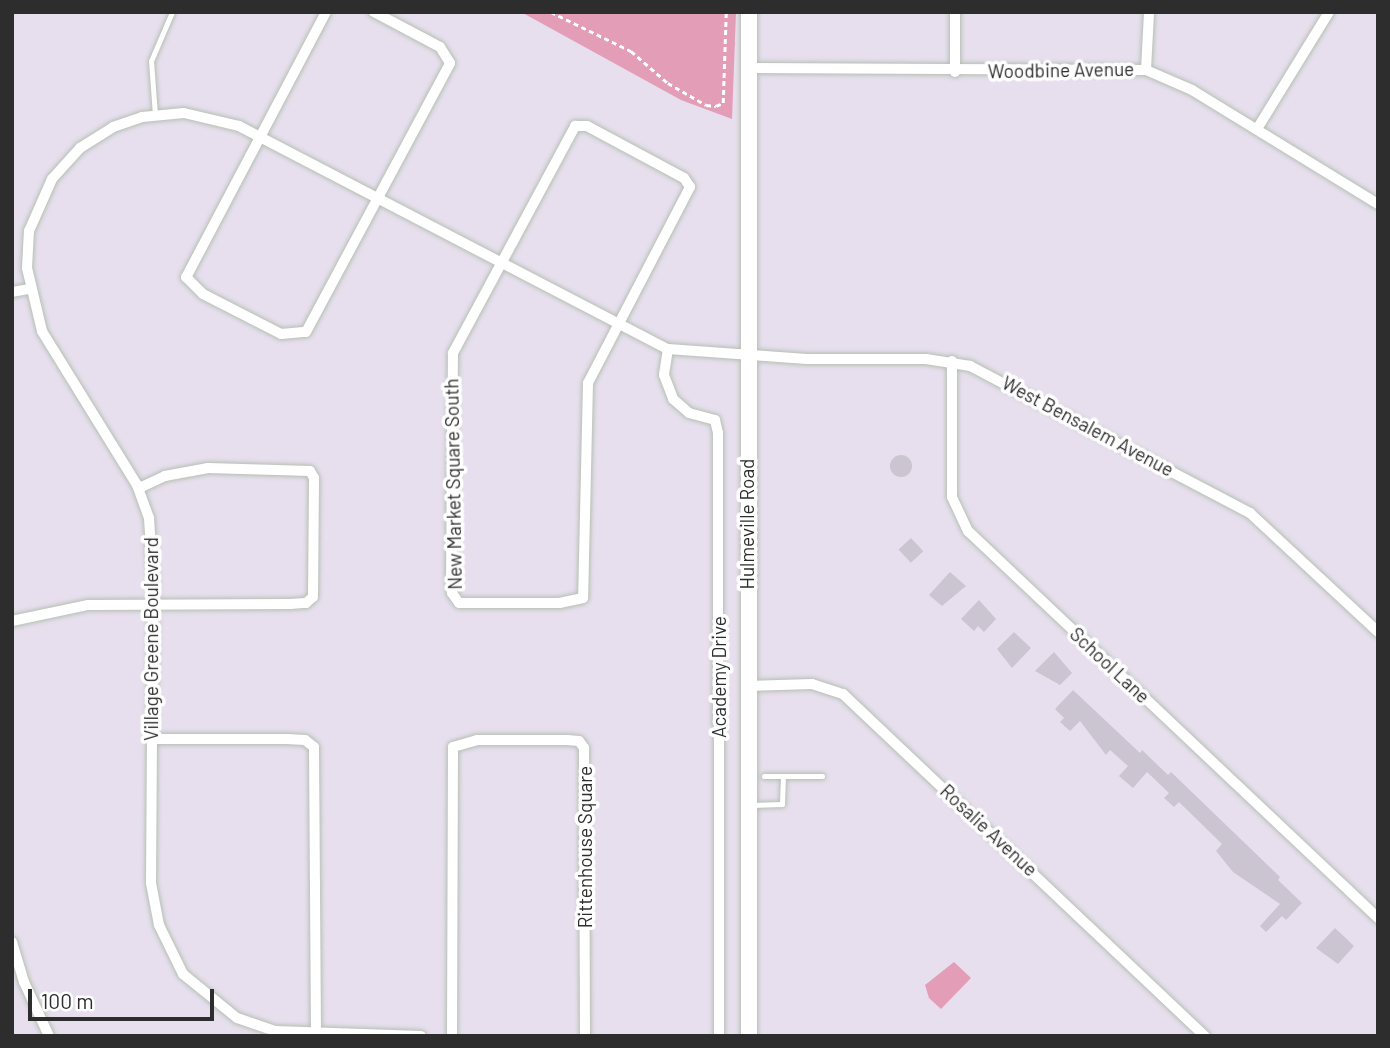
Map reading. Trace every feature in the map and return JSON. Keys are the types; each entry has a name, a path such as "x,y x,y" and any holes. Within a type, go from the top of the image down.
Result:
{"main road":[{"name":"Hulmeville Road","path":"749,12 746,357 749,1036"}],"street":[{"path":"326,12 187,273 187,281 203,293 281,334 306,332 378,200 450,57 440,47 374,12"},
{"path":"955,12 955,72"},
{"path":"1146,69 1149,12"},
{"path":"1257,130 1329,12"},
{"name":"Woodbine Avenue","path":"749,68 955,72 1146,69 1169,78 1378,204"},
{"name":"Village Greene Boulevard","path":"421,1036 275,1031 237,1018 200,992 176,964 159,925 151,883 153,604 149,518 139,488 54,353 29,289 29,231 52,179 96,136 155,115 208,116 259,135 617,326 668,349 746,357"},
{"path":"498,263 570,131 587,126 684,178 690,187 617,326"},
{"name":"New Market Square South","path":"498,263 457,340 452,367 450,579 452,593 459,603 560,603 583,598 586,398 593,371 617,326"},
{"path":"12,292 29,289"},
{"name":"Academy Drive","path":"668,349 664,375 673,399 689,413 715,420 718,433 719,1036"},
{"name":"West Bensalem Avenue","path":"746,357 952,361 988,373 1250,513 1378,632"},
{"name":"School Lane","path":"952,361 952,497 968,531 1378,918"},
{"path":"12,621 88,604 311,600 316,586 314,478 300,470 208,468 165,476 139,488"},
{"name":"Rosalie Avenue","path":"747,685 812,684 843,694 1205,1036"},
{"path":"152,738 305,740 314,747 316,1034"},
{"name":"Rittenhouse Square","path":"452,1036 453,747 477,740 567,740 579,741 584,748 586,1036"},
{"path":"12,942 24,982 50,1036"}],"lane":[{"path":"155,115 151,61 172,12"},
{"path":"764,776 822,776"},
{"path":"748,805 782,804 783,776"}],"path":[{"path":"551,12 631,51 668,83 706,105 716,106 723,103 726,12"}],"shaded area":[{"path":"521,12 736,12 732,119 681,100"},
{"path":"954,962 971,978 941,1009 929,998 925,985"}],"building":[{"path":"901,455 909,458 912,466 909,474 901,477 893,474 890,466 893,458"},
{"path":"911,538 923,551 911,563 899,550"},
{"path":"950,572 966,586 942,606 929,595"},
{"path":"979,600 996,619 984,632 978,626 974,631 961,619"},
{"path":"1014,632 1031,648 1012,668 997,649"},
{"path":"1054,652 1072,673 1060,685 1035,671"},
{"path":"1073,690 1140,753 1142,750 1168,775 1171,772 1280,877 1278,880 1302,903 1286,920 1282,916 1266,932 1260,926 1280,904 1233,872 1216,851 1222,844 1179,802 1174,807 1164,798 1169,793 1147,772 1133,788 1119,776 1128,766 1110,750 1106,755 1080,721 1070,731 1060,722 1064,718 1055,709"},
{"path":"1335,928 1354,946 1338,964 1316,948"}]}
